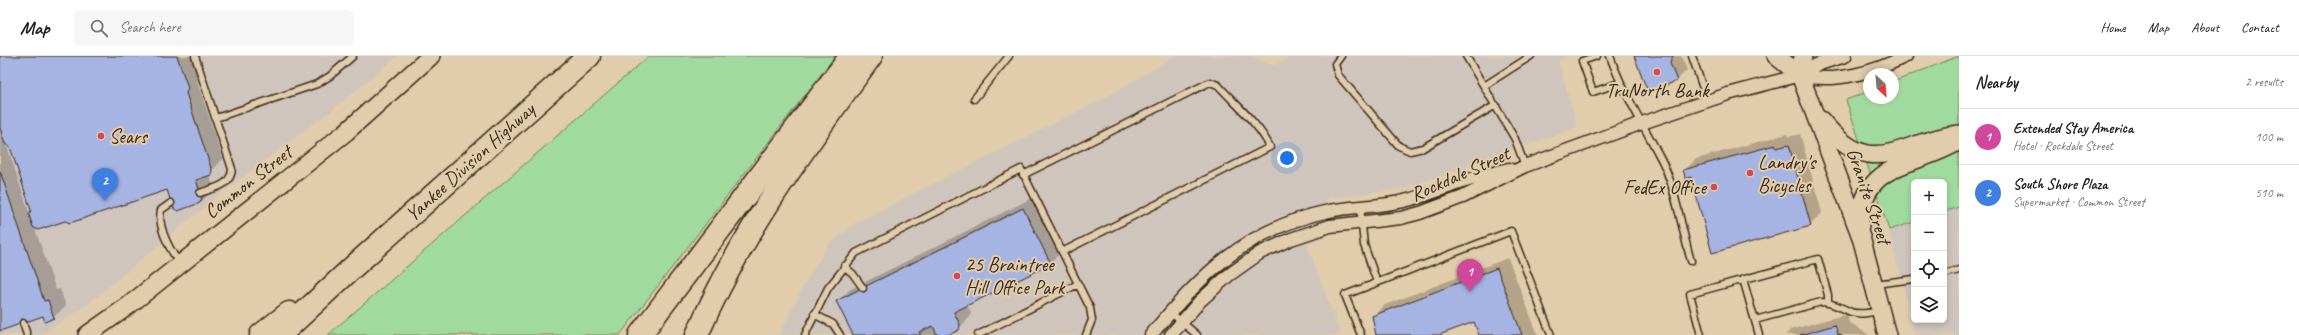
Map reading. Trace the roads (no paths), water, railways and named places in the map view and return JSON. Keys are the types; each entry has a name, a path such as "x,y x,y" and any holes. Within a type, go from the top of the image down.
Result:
{"highway":[{"name":"Yankee Division Highway","path":"352,268 589,56"},
{"path":"640,335 851,56"},
{"path":"697,335 727,272 784,175 871,56"},
{"path":"261,335 352,268"},
{"path":"280,335 352,268"}],"main road":[{"name":"Common Street","path":"87,335 180,264 346,132 431,56"},
{"path":"1776,56 1800,75"},
{"name":"Granite Street","path":"1803,56 1800,75 1861,237 1875,284 1887,335"},
{"path":"1814,113 1828,129 1844,142 1872,156 1885,156 1938,138 1959,134"},
{"path":"1861,237 1860,220 1864,202 1872,187 1882,175 1892,169 1942,151 1959,141"}],"street":[{"path":"1800,75 1816,65 1845,56"},
{"path":"1800,75 1821,79 1841,77 1876,68 1906,56"},
{"name":"Rockdale Street","path":"1171,335 1219,283 1260,254 1305,233 1330,226 1401,218 1432,209 1463,197 1525,166 1642,123 1707,100 1800,75"},
{"name":"Rockdale Street","path":"1151,335 1198,280 1230,254 1275,228 1305,217 1360,206 1406,201 1472,178 1525,166"}],"lane":[{"path":"195,56 230,160 232,173 224,184 200,193"},
{"path":"216,118 317,84 330,76 353,56"},
{"path":"974,100 1009,56"},
{"path":"1341,56 1335,64 1338,75 1399,146 1406,150 1423,148 1496,105"},
{"path":"1466,56 1516,139 1525,166"},
{"path":"1484,86 1531,56"},
{"path":"1597,56 1582,61 1593,92 1619,82"},
{"path":"1610,56 1619,82 1665,168 1691,260"},
{"path":"1692,56 1707,100"},
{"path":"1023,175 1210,82 1218,85 1261,132 1269,144 1270,147 1062,252"},
{"path":"804,335 828,288 844,266 856,253 1021,169 1078,284 1092,316 1090,328 1086,335"},
{"path":"171,203 161,210 160,220 170,246 180,264"},
{"path":"1360,206 1365,250 1377,282"},
{"path":"1361,335 1345,295 1510,231 1551,335"},
{"path":"1702,335 1690,294 1818,259 1828,295 1828,302"},
{"path":"844,266 853,274 863,288"},
{"path":"1947,273 1959,270"},
{"path":"1743,279 1759,335"},
{"path":"1875,284 1911,280"},
{"path":"978,335 1078,284"},
{"path":"1755,320 1818,303 1828,302 1854,313 1865,314 1881,310"},
{"path":"1170,312 1197,335"},
{"path":"814,314 833,324 840,335"},
{"path":"23,323 27,335"}],"place":[{"name":"TruNorth Bank","path":"1657,72"},
{"name":"Sears","path":"101,136"},
{"name":"Landry's Bicycles","path":"1750,173"},
{"name":"FedEx Office","path":"1714,187"},
{"name":"South Shore Plaza","path":"105,201"},
{"name":"25 Braintree Hill Office Park","path":"957,276"},
{"name":"Extended Stay America","path":"1470,292"}]}
